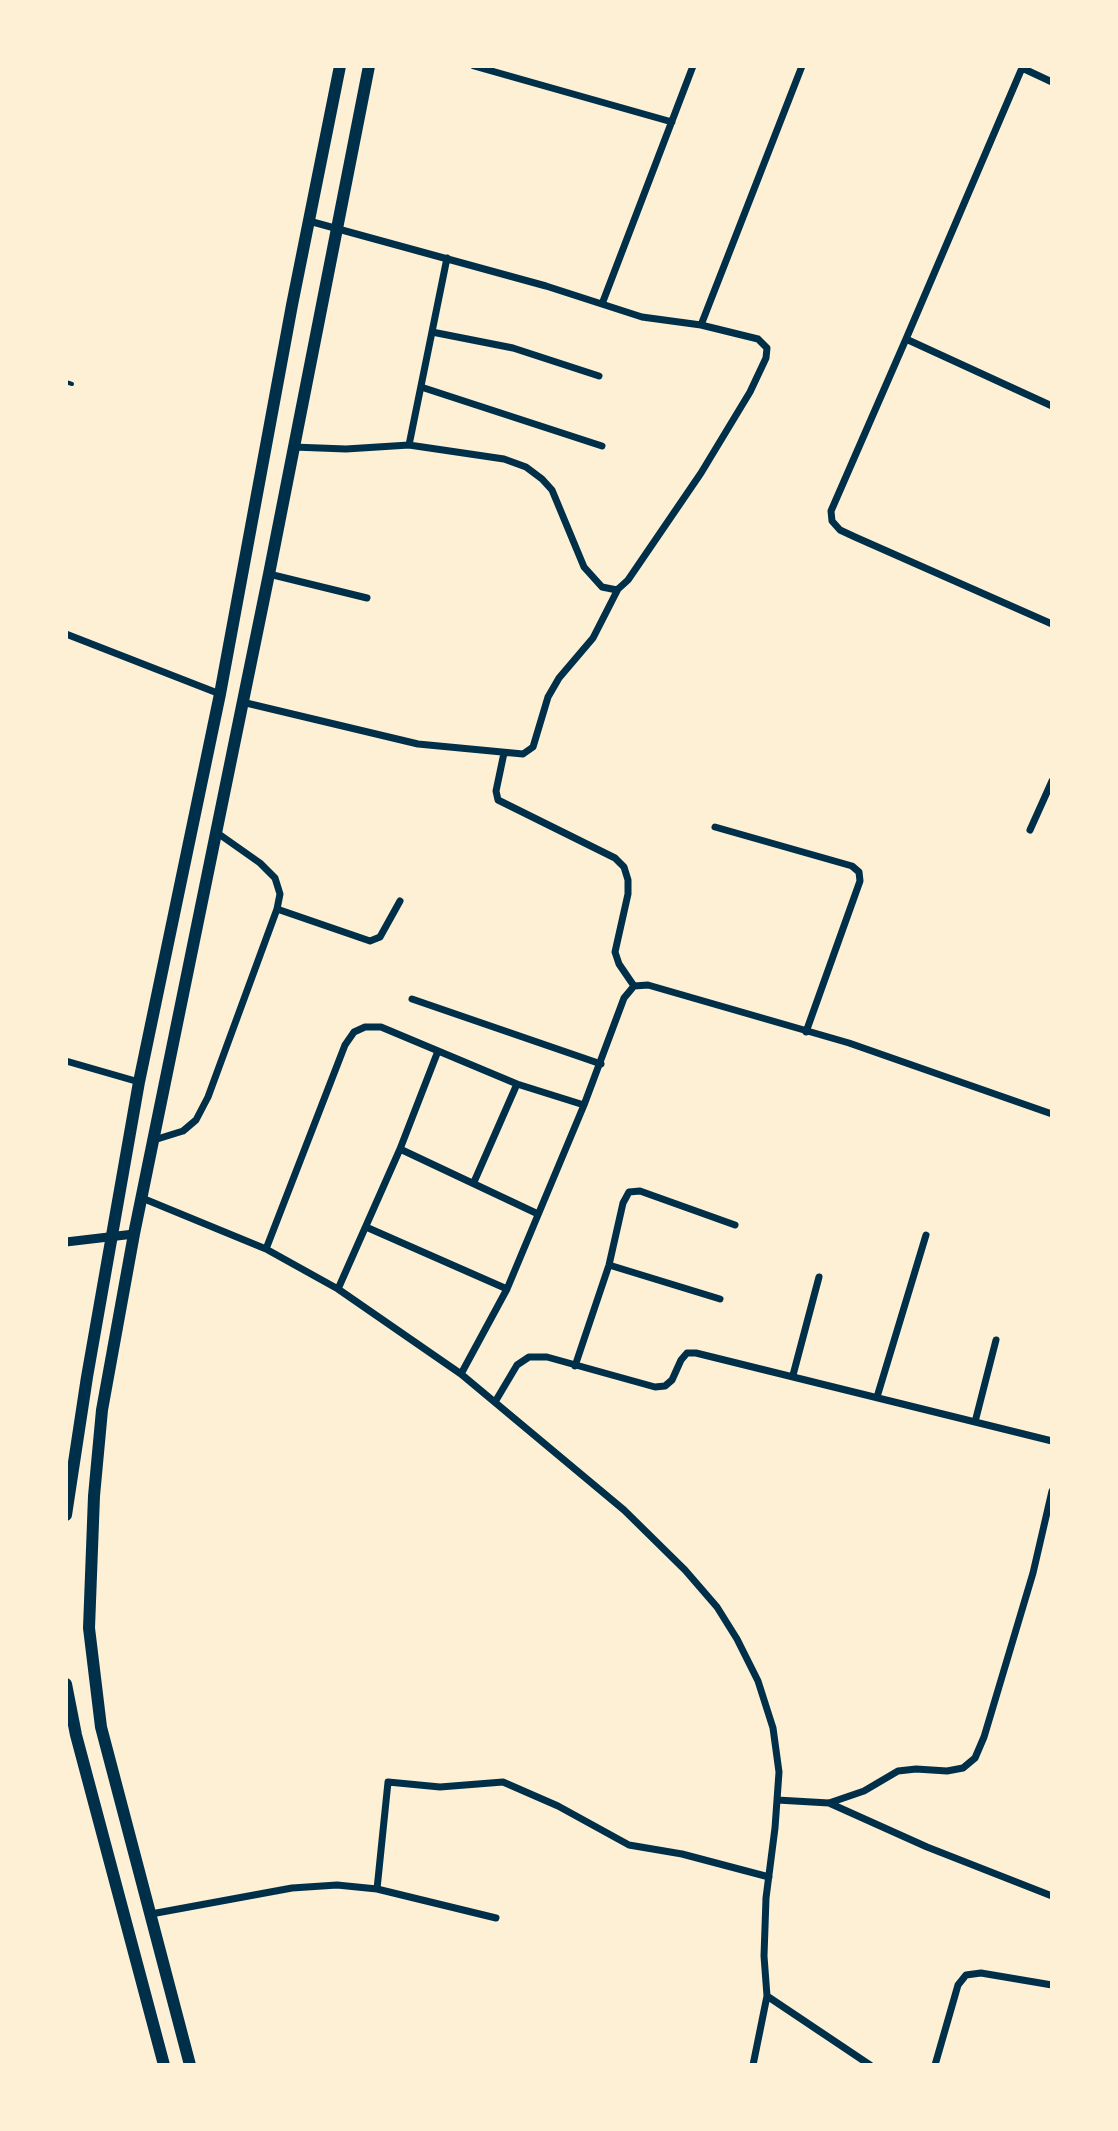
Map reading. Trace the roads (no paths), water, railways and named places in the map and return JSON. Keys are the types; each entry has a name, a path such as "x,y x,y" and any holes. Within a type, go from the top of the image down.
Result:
{"highway":[{"path":"66,1515 139,1082 220,694 340,66"},
{"path":"190,2065 101,1727 89,1628 94,1496 102,1410 134,1234 369,66"},
{"path":"66,1684 76,1735 164,2065"}],"street":[{"path":"474,66 672,122"},
{"path":"602,304 693,66"},
{"path":"701,325 802,66"},
{"path":"1052,82 1020,67 835,499 832,521 840,530 1052,624"},
{"path":"242,702 418,744 523,754 533,747 548,697 559,678 593,638 618,589 628,580 701,473 750,392 766,358 767,348 758,339 701,325 642,317 447,258 309,221"},
{"path":"409,445 447,258"},
{"path":"432,332 513,348 599,376"},
{"path":"906,339 1052,406"},
{"path":"421,387 602,446"},
{"path":"293,447 346,449 409,445 504,459 526,467 552,490 584,567 602,587 618,589"},
{"path":"269,574 367,598"},
{"path":"66,634 220,694"},
{"path":"504,753 496,791 498,800 615,858 624,867 628,894 615,952 634,986"},
{"path":"1030,830 1052,781"},
{"path":"715,827 852,866 859,872 860,881 806,1032"},
{"path":"154,1140 183,1131 196,1120 208,1097 277,909 280,894 275,878 260,863 216,832"},
{"path":"277,909 370,941 380,937 400,901"},
{"path":"461,1374 507,1289 601,1064 624,998 634,986 648,985 849,1043 1052,1114"},
{"path":"412,999 601,1064"},
{"path":"266,1249 345,1045 354,1032 365,1027 381,1027 517,1084 584,1105"},
{"path":"338,1289 400,1149 438,1051"},
{"path":"66,1061 139,1082"},
{"path":"474,1182 517,1084"},
{"path":"400,1149 538,1214"},
{"path":"575,1366 609,1265 623,1203 629,1192 640,1191 735,1225"},
{"path":"142,1198 266,1249 338,1289 461,1374 624,1510 685,1570 717,1607 758,1681 773,1728 779,1772 764,1956 767,1996 753,2065"},
{"path":"366,1227 507,1289"},
{"path":"66,1242 134,1234"},
{"path":"877,1397 926,1235"},
{"path":"609,1265 720,1299"},
{"path":"793,1375 819,1277"},
{"path":"975,1422 996,1340"},
{"path":"495,1402 522,1361 547,1357 655,1387 665,1386 672,1380 687,1353 696,1353 1052,1441"},
{"path":"829,1803 864,1791 898,1771 947,1771 963,1768 975,1758 1033,1573 1052,1491"},
{"path":"377,1889 388,1782 440,1787 503,1782 558,1806 629,1845 682,1854 769,1877"},
{"path":"777,1800 829,1803 927,1847 1052,1896"},
{"path":"151,1914 292,1888 337,1885 377,1889 496,1918"},
{"path":"935,2065 958,1985 966,1975 981,1973 1052,1985"},
{"path":"767,1996 870,2065"}]}
